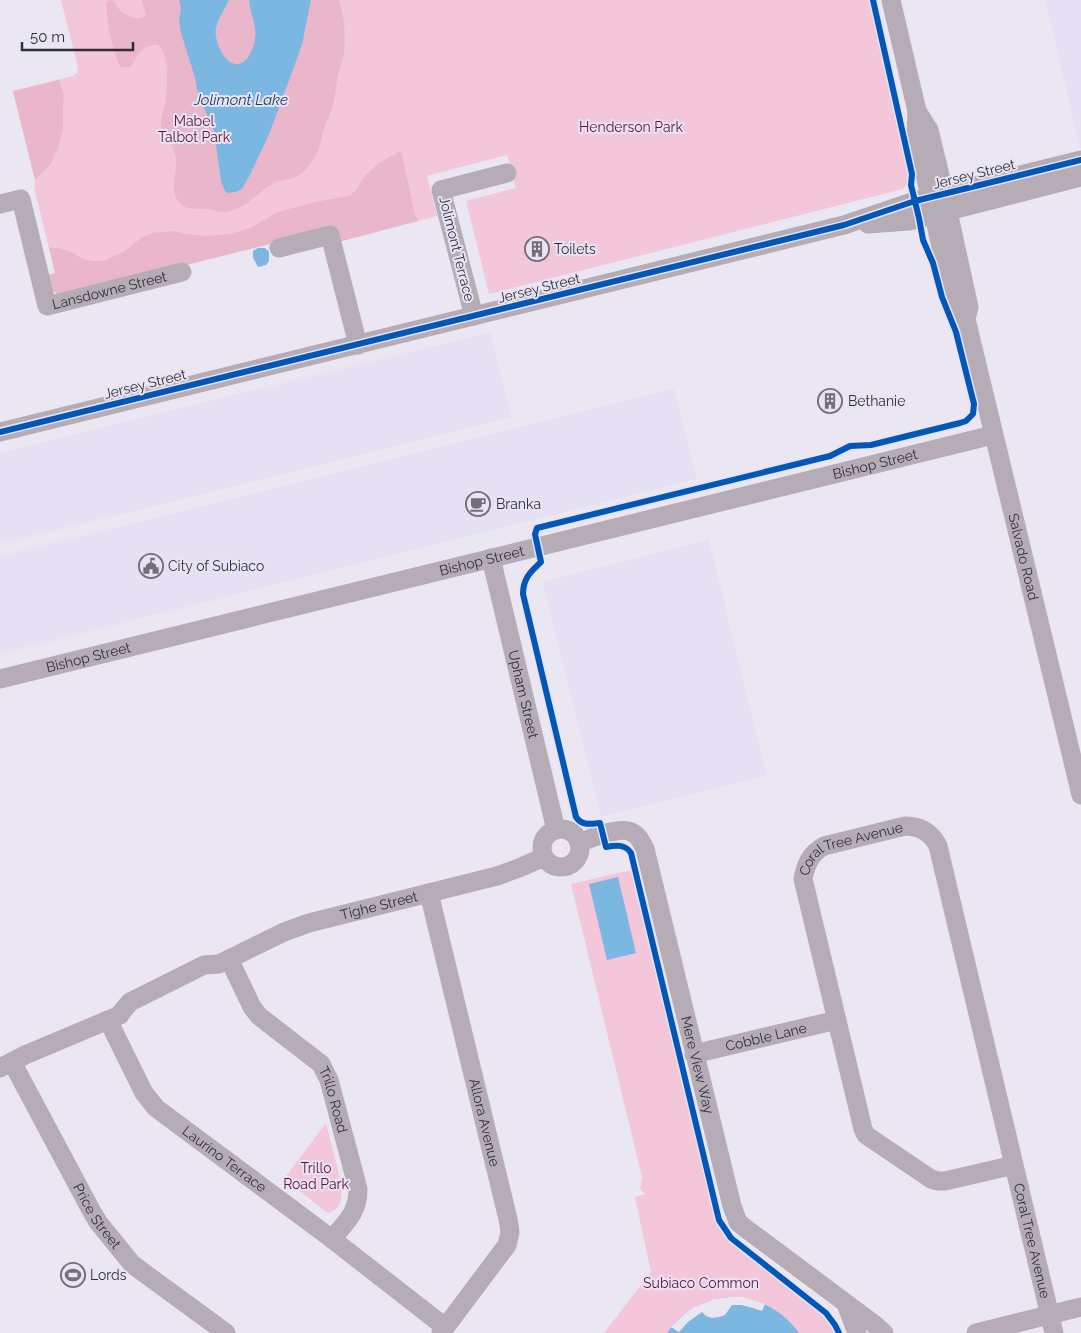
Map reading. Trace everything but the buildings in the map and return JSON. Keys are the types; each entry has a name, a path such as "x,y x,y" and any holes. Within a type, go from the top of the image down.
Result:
{"street":[{"name":"Salvado Road","path":"891,0 917,111 916,133 969,307 966,319 1081,795"},
{"name":"Jersey Street","path":"939,204 1081,160"},
{"name":"Jolimont Terrace","path":"474,316 441,190 507,173"},
{"name":"Jersey Street","path":"0,432 844,226 906,203 939,204 1081,177"},
{"name":"Lansdowne Street","path":"0,204 21,199 48,306 182,272"},
{"path":"279,248 330,235 358,344"},
{"name":"Bishop Street","path":"0,679 994,435"},
{"name":"Upham Street","path":"490,558 556,830"},
{"name":"Coral Tree Avenue","path":"1014,1165 938,1182 866,1135 803,879 805,868 810,858 824,846 905,826 914,826 924,830 934,839 938,846 1050,1315 1054,1333"},
{"path":"556,830 570,831 579,843 578,857 566,866 551,864 544,857 542,848 545,838 556,830"},
{"name":"Mere View Way","path":"579,843 596,836 626,830 633,833 645,848 694,1054 732,1206 738,1222 884,1333"},
{"name":"Tighe Street","path":"4,1066 25,1055 113,1018 135,1011 209,977 224,962 284,932 310,923 497,876 544,857"},
{"name":"Allora Avenue","path":"429,893 510,1232 507,1245 443,1330"},
{"name":"Trillo Road","path":"224,962 259,1016 321,1064 329,1080 358,1189 358,1200 354,1212 332,1239"},
{"name":"Laurino Terrace","path":"113,1018 144,1093 156,1108 332,1239 443,1330"},
{"name":"Cobble Lane","path":"694,1054 837,1020"},
{"name":"Price Street","path":"4,1066 87,1228 107,1255 124,1271 207,1333"},
{"name":"Price Street","path":"4,1066 98,1222 116,1246 132,1264 226,1333"},
{"path":"846,1304 858,1333"},
{"path":"976,1333 1081,1307"}],"shaded area":[{"path":"1045,0 1081,0 1081,150 1078,138"},
{"path":"490,332 512,417 0,544 0,453"},
{"path":"674,389 697,479 0,654 0,556"},
{"path":"709,540 767,776 601,817 543,582"}],"green space":[{"path":"61,0 869,0 911,175 903,189 489,294 466,201 516,188 507,155 427,176 437,216 338,242 334,228 66,295 54,292 55,273 13,91 73,76 78,72"},
{"name":"Mabel Talbot Park","path":"110,0 115,2 125,14 140,18 146,15 142,0 179,0 181,33 198,94 214,131 221,181 242,189 270,132 302,45 311,0 339,0 344,26 344,56 338,75 332,108 318,152 307,168 296,177 274,183 237,209 230,211 222,212 190,208 185,207 179,202 174,191 175,153 163,132 161,124 167,86 165,56 159,46 152,45 139,53 130,66 120,66 108,25 107,2"},
{"path":"229,0 249,0 254,19 255,33 252,49 243,63 236,65 230,63 225,58 216,35 218,21"},
{"path":"59,80 64,95 63,128 58,148 50,165 35,180 13,91"},
{"path":"401,151 418,221 338,242 334,228 66,295 55,292 50,287 45,276 55,273 49,247 62,249 92,261 104,261 125,251 141,238 152,233 172,231 207,236 230,234 250,228 278,212 315,202 348,196 356,191 363,178 380,162"},
{"name":"Subiaco Common","path":"631,870 718,1227 728,1241 824,1316 834,1333 604,1333 651,1272 635,1197 645,1194 640,1189 642,1177 571,884"},
{"name":"Trillo Road Park","path":"326,1123 339,1173 341,1193 339,1205 328,1213 284,1179"}],"water":[{"name":"Jolimont Lake","path":"179,0 229,0 218,21 216,35 225,57 230,62 236,64 243,62 249,56 254,42 255,28 249,0 311,0 302,45 270,132 242,189 235,192 228,193 225,191 221,181 214,131 198,94 181,33"},
{"path":"258,248 265,248 269,252 269,261 266,265 258,267 253,258 253,251"},
{"path":"618,877 636,953 607,960 589,884"},
{"path":"730,1297 750,1300 769,1306 785,1317 799,1333 667,1333 686,1312 702,1303"}],"pier":[{"path":"743,1297 765,1304 762,1311 741,1305 732,1305 725,1315 712,1318 702,1312 688,1322 679,1332 671,1327 694,1307 714,1299"}],"cycle path":[{"path":"839,1333 826,1313 731,1238 719,1220 631,853 626,848 620,846 606,847 600,823 584,823 576,817 523,594 524,584 528,576 541,562 535,534 537,528 830,456 850,446 871,445 960,423 966,421 973,414 974,404 956,332 942,297 933,263 923,240 911,185 912,174 873,0"},
{"path":"0,432 844,225 915,201 1081,160"}],"place":[{"name":"Toilets","path":"537,249"},
{"name":"Bethanie","path":"830,401"},
{"name":"Branka","path":"478,504"},
{"name":"City of Subiaco","path":"151,566"},
{"name":"Lords","path":"73,1275"}],"park label":[{"name":"Henderson Park","path":"631,127"}]}
